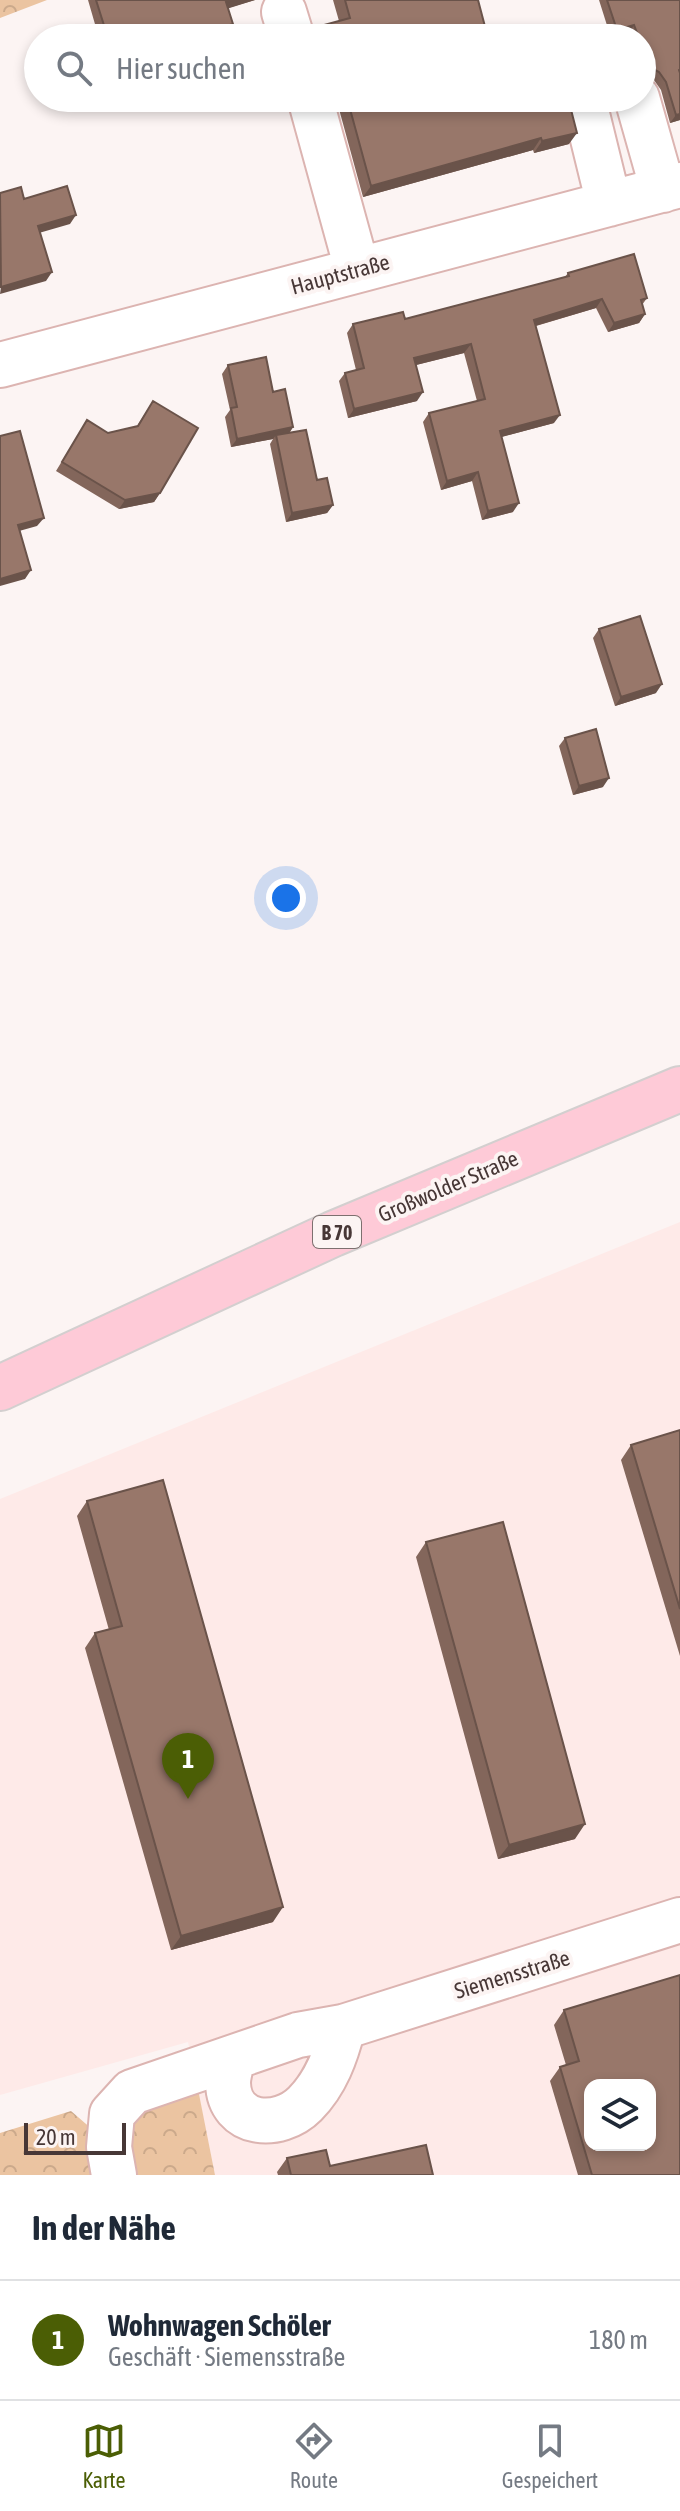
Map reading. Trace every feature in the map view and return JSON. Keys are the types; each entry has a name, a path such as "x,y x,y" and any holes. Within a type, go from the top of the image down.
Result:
{"main road":[{"name":"Großwolder Straße","path":"0,1388 333,1234 680,1089"}],"street":[{"path":"314,112 357,269"},
{"path":"586,112 609,204"},
{"path":"642,112 671,188"},
{"name":"Hauptstraße","path":"0,365 671,188"},
{"name":"Siemensstraße","path":"114,2175 109,2147 112,2114 132,2092 298,2035 343,2027 680,1920"},
{"path":"233,2058 228,2084 236,2109 255,2122 277,2121 304,2105 327,2074 343,2027"}],"shaded area":[{"path":"680,1222 680,2175 215,2175 188,2042 0,2095 0,1499"}],"green space":[{"path":"0,0 47,0 0,18"},
{"path":"197,2084 215,2175 126,2175 130,2115"},
{"path":"71,2111 93,2130 91,2175 0,2175 0,2133"}],"building":[{"path":"96,0 233,0 226,2 233,24 104,24"},
{"path":"345,0 478,0 484,24 328,24 350,18"},
{"path":"607,0 680,0 680,114 676,115 666,82 656,70 656,24 615,24"},
{"path":"351,112 572,112 577,133 542,141 541,138 371,186"},
{"path":"67,186 76,215 38,226 52,272 1,287 0,193 21,187 24,199"},
{"path":"634,254 647,298 641,300 645,314 614,323 602,299 534,320 560,415 500,431 519,503 488,511 478,472 447,481 429,413 485,399 471,344 414,358 423,392 354,409 345,373 364,368 353,324 403,312 405,319 569,276 568,273"},
{"path":"266,357 273,392 285,389 293,427 237,439 231,408 237,407 228,365"},
{"path":"153,401 198,428 160,493 125,500 62,462 87,420 108,433 138,426"},
{"path":"306,430 317,480 327,478 333,505 292,513 276,435"},
{"path":"20,431 44,518 18,525 31,570 0,579 0,436"},
{"path":"640,616 662,684 621,697 599,629"},
{"path":"596,729 609,778 579,786 565,738"},
{"path":"680,1430 680,1609 631,1445"},
{"path":"163,1480 283,1907 181,1936 95,1633 122,1626 87,1501"},
{"path":"503,1522 585,1824 509,1845 426,1542"},
{"path":"680,1975 680,2175 592,2175 585,2151 656,2151 656,2079 584,2079 584,2148 560,2067 579,2061 564,2010"},
{"path":"426,2145 433,2175 291,2175 287,2158 326,2150 330,2166"}],"place":[{"name":"Wohnwagen Schöler","path":"188,1799"}]}
